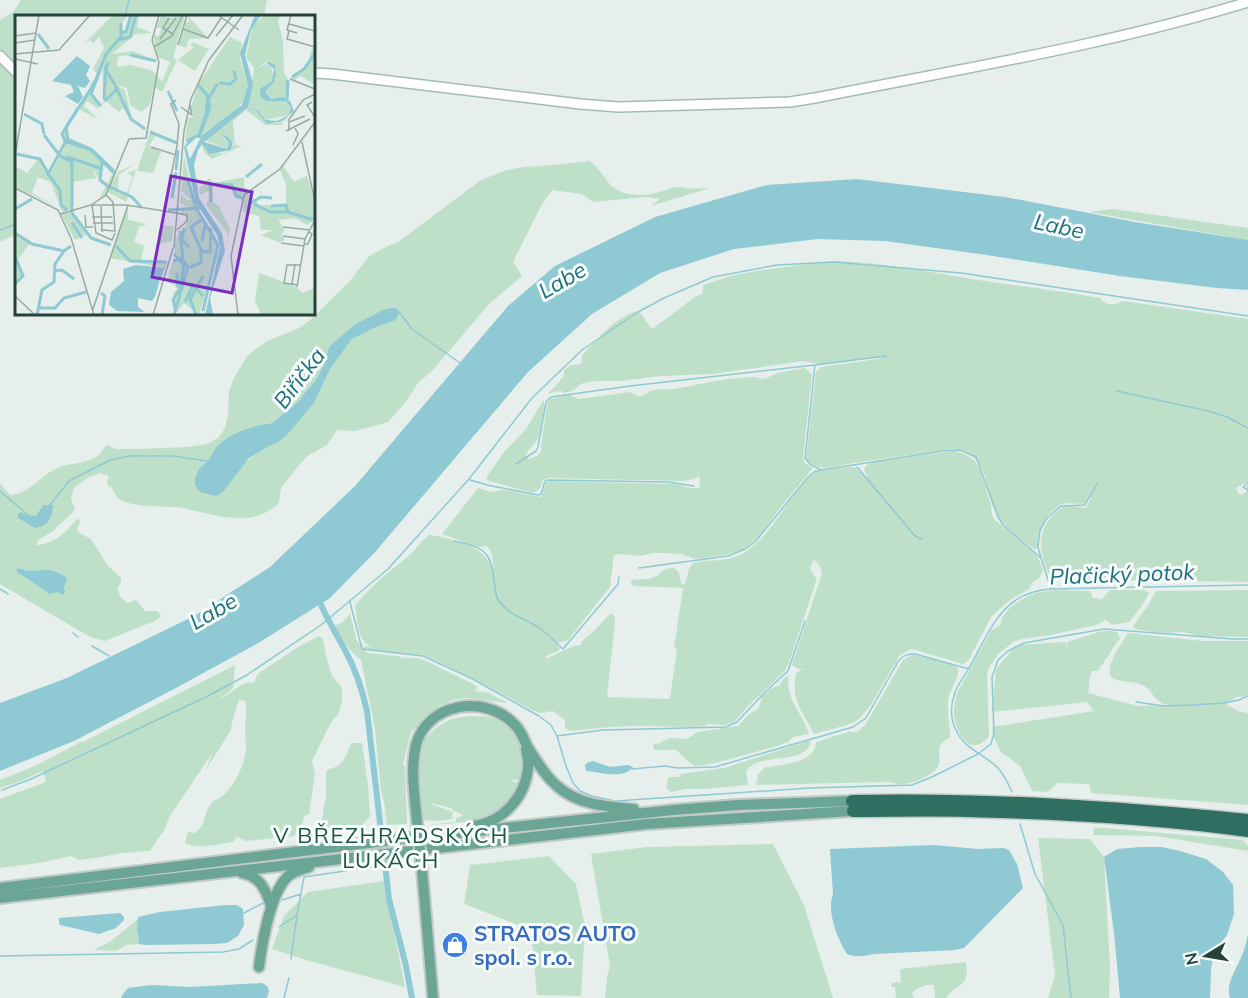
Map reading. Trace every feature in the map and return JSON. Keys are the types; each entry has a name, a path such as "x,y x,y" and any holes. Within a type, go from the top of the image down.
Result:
{"highway":[{"path":"853,806 1010,802 1115,808 1248,820"},
{"path":"853,806 1070,815 1206,825 1248,831"}],"main road":[{"path":"433,998 414,771 416,745 420,734 435,717 465,705 488,708 513,722 539,765 557,786 574,797 593,804 612,807 673,810"},
{"path":"401,839 482,825 499,817 511,807 524,786 528,766 526,743"},
{"path":"0,888 401,839 673,810 738,805 853,806"},
{"path":"0,898 647,824 853,806"},
{"path":"259,967 270,904 285,879 291,874 312,866 339,859"},
{"path":"199,876 250,874 260,882 270,904"}],"street":[{"path":"315,73 618,107 790,102 1090,43 1191,19 1248,2"},
{"path":"0,56 15,71"}],"green space":[{"path":"21,0 267,0 264,15 15,15 15,234 0,242 0,20 13,12"},
{"path":"589,161 614,188 636,195 675,187 710,188 651,206 660,199 645,197 594,202 581,194 552,190 542,204 513,262 522,276 489,304 433,370 418,383 388,422 355,431 337,430 327,445 306,457 291,475 281,488 279,503 260,515 229,518 184,508 131,504 118,498 107,483 109,476 100,473 89,477 74,488 71,498 75,510 53,531 38,540 36,545 54,540 78,518 79,533 91,539 108,566 121,578 118,587 122,598 128,603 136,600 145,611 157,611 161,616 157,620 105,641 90,637 0,584 0,483 10,495 18,494 31,487 49,472 96,457 108,444 116,449 137,449 187,447 213,441 225,428 229,391 248,355 267,341 297,329 310,320 350,281 369,256 398,242 481,180 507,170","holes":["396,308 394,321 352,339 330,369 314,403 277,443 259,451 245,463 222,493 199,469 227,438 256,426 272,423 300,400 315,381 323,367 329,347 383,310","20,568 60,573 67,578 64,588 25,577 17,572"]},
{"path":"1113,209 1248,228 1248,240 1088,212"},
{"path":"831,261 919,270 1100,298 1110,304 1123,301 1248,319 1248,481 1236,488 1242,495 1247,491 1248,484 1248,582 1050,577 1042,553 1044,528 1054,514 1063,507 1086,508 1093,494 1085,504 1065,503 1049,514 1039,533 1038,548 1034,549 999,518 990,497 982,467 967,453 954,449 828,468 806,461 816,372 821,367 882,357 819,364 803,361 713,374 597,381 583,383 572,391 553,392 547,395 564,376 564,370 571,365 579,365 582,362 582,355 614,323 629,314 637,311 652,329 703,293 703,285 734,275"},
{"path":"805,368 812,375 803,457 804,462 813,468 758,538 744,549 726,555 695,559 681,554 666,553 639,556 614,555 610,587 568,640 558,643 553,641 560,648 546,656 546,659 573,646 581,645 582,641 612,613 615,622 607,697 670,699 677,649 674,648 683,588 634,586 631,584 632,580 651,578 672,568 677,571 681,584 684,585 694,563 729,559 740,555 758,542 806,480 819,471 852,467 865,477 867,475 864,470 872,462 955,451 962,453 973,460 979,469 995,520 1033,551 1043,570 1029,589 1010,600 991,617 968,661 963,664 912,649 900,655 861,717 847,725 814,734 796,699 796,673 803,669 792,665 822,573 814,560 810,567 817,579 788,665 784,672 734,722 725,725 634,726 571,731 565,728 565,720 553,711 540,713 532,710 424,655 364,649 364,646 372,648 361,636 356,604 429,535 455,541 479,551 486,557 493,569 491,553 486,546 478,547 442,534 478,488 491,492 504,490 541,497 546,482 550,481 675,484 699,488 699,476 683,481 548,478 543,480 539,490 533,493 489,481 486,478 504,452 526,429 544,399 539,434 526,455 528,459 537,456 542,450 547,404 550,399 570,395 579,399 631,392 640,396 654,390 676,389 727,379 755,377 763,379 777,373"},
{"path":"1055,590 1090,591 1093,598 1102,599 1110,590 1144,590 1149,593 1129,622 1112,625 1106,620 1096,625 1022,639 1015,641 999,653 987,674 989,736 982,743 969,744 956,726 955,702 958,691 991,631 1001,624 1005,614 1019,601 1036,593"},
{"path":"1248,590 1248,637 1167,633 1140,630 1133,626 1156,591"},
{"path":"350,614 357,641 367,653 424,660 477,686 476,691 489,693 508,703 467,698 452,700 439,706 411,732 403,764 407,824 387,825 375,729 361,660 346,644 335,625 342,623"},
{"path":"1102,631 1117,632 1120,638 1098,671 1092,671 1088,693 1138,706 1167,705 1158,701 1146,687 1114,679 1110,675 1114,656 1128,633 1203,641 1248,641 1248,696 1236,697 1226,704 1238,711 1248,713 1248,805 1091,793 1089,784 1057,783 1048,792 1032,791 1020,766 1001,752 993,736 992,727 1094,711 1087,702 992,712 996,669 1016,645 1066,642 1067,651 1067,642"},
{"path":"319,636 323,639 332,676 341,686 342,703 312,761 315,774 309,814 304,816 294,836 246,841 237,837 233,842 202,846 185,843 188,832 195,833 200,828 213,801 231,787 243,762 246,748 246,709 245,701 239,700 231,730 205,771 213,752 170,816 150,851 79,860 71,856 0,868 0,799 46,782 43,771 0,788 0,780 39,764 235,665 233,688 220,698 227,696 242,684 255,682 259,673"},
{"path":"914,655 948,663 958,668 948,701 950,737 940,745 939,764 932,773 903,784 888,782 756,785 758,775 764,768 804,759 810,755 816,742 848,732 857,732 866,724 903,660"},
{"path":"789,675 789,691 809,734 793,737 788,742 774,747 715,763 694,766 676,750 654,750 653,744 671,738 687,739 698,732 738,726 748,715 759,708 762,696 780,685"},
{"path":"470,716 500,720 513,732 523,753 523,768 519,779 509,781 520,783 511,800 494,813 473,820 449,824 428,825 456,822 456,818 464,815 451,808 431,803 453,812 452,819 423,820 420,767 418,767 419,753 429,734 435,729 452,719"},
{"path":"811,740 808,748 801,753 752,765 746,771 748,785 671,792 667,789 669,777 724,768"},
{"path":"351,743 362,743 370,816 362,825 321,827 326,799 326,772 340,763 346,756"},
{"path":"1095,828 1243,840 1248,846 1248,851 1156,836 1094,835"},
{"path":"1038,838 1090,839 1104,857 1110,967 1109,998 1048,998 1055,975"},
{"path":"773,844 804,905 833,998 605,998 610,966 591,854 647,847"},
{"path":"549,856 576,884 585,926 581,996 537,995 531,930 464,904 470,865"},
{"path":"384,881 405,987 272,949 284,916 308,892"},
{"path":"138,919 139,944 126,945 116,951 95,950 111,941"},
{"path":"966,962 965,980 946,998 935,998 934,985 917,989 912,993 914,998 896,998 895,987 891,987 892,983 901,982 900,969"}],"water":[{"name":"Labe","path":"857,179 1005,197 1135,222 1248,240 1248,290 1120,276 885,241 818,239 734,249 660,273 592,314 528,372 376,551 330,598 260,642 174,689 74,741 0,771 0,703 67,678 196,615 270,567 355,486 508,306 555,266 655,217 767,185"},
{"path":"391,308 399,311 394,321 352,339 330,369 314,403 286,436 249,458 222,493 216,496 200,492 195,485 195,479 199,469 208,461 217,446 241,431 272,423 300,400 315,381 323,367 329,347 354,325"},
{"path":"43,505 53,505 52,514 43,526 35,528 18,518 20,512 36,516"},
{"path":"19,568 60,573 67,578 65,592 63,595 57,592 50,594 17,572"},
{"path":"593,761 610,767 628,765 633,767 629,771 618,774 586,771 585,765"},
{"path":"934,845 1009,850 1017,864 1023,888 964,948 860,956 847,954 832,917 830,849"},
{"path":"1162,847 1206,859 1223,872 1233,885 1234,914 1227,935 1214,951 1210,998 1120,998 1104,857 1117,849"},
{"path":"237,905 243,909 244,925 238,936 227,943 139,944 138,917 160,912"},
{"path":"120,913 124,920 116,928 99,934 60,925 59,921 59,918"},
{"path":"1248,935 1248,998 1230,998 1230,981 1243,953"},
{"path":"262,983 269,991 267,998 121,998 128,988 151,985 191,987"}],"waterway":[{"name":"Biřička","path":"125,15 129,0"},
{"name":"Biřička","path":"0,230 15,224"},
{"path":"2,790 31,779 206,697 247,675 321,625 388,569 469,479 532,398 582,350 638,312 713,277 777,265 834,262 961,273 1248,316"},
{"name":"Biřička","path":"397,313 399,312 412,329 460,363"},
{"path":"815,365 886,356"},
{"path":"516,464 536,451 546,402 551,397 815,365 805,458 821,470"},
{"path":"1117,391 1208,411 1227,417 1248,428"},
{"path":"639,568 728,556 745,549 755,542 814,472 960,450 976,457 998,517 1003,525 1041,558 1051,589"},
{"name":"Biřička","path":"50,505 69,481 110,460 130,456 172,456 208,461"},
{"path":"857,467 915,536 922,539"},
{"path":"470,480 538,495 541,494 545,481 548,480 668,482 694,486"},
{"path":"1248,482 1243,487 1248,490"},
{"path":"1041,558 1038,547 1040,530 1047,518 1061,506 1085,505 1097,484"},
{"name":"Biřička","path":"0,491 29,516"},
{"path":"454,541 482,550 490,560 498,600 512,613 541,629 563,649 618,584 619,577"},
{"name":"Plačický potok","path":"1012,792 998,768 965,743 952,719 953,701 958,685 989,631 1008,606 1028,594 1051,589 1248,585"},
{"path":"0,589 8,594"},
{"path":"318,597 326,617 352,663 367,711 389,899 412,998"},
{"path":"350,602 362,649 423,656 471,678 539,716 551,725 573,783 580,791 615,801 809,788 912,785 978,754 991,744 994,733 992,677 998,660 1008,651 1024,643 1104,629 1248,639"},
{"path":"557,736 603,730 726,727 737,722 788,671 805,621"},
{"path":"73,633 78,637"},
{"path":"92,646 109,656"},
{"path":"632,769 665,766 715,767 853,727 866,718 899,660 906,655 915,654 969,669"},
{"path":"1136,702 1164,706 1192,705 1224,703 1248,696"},
{"name":"Plačický potok","path":"1020,824 1035,874 1063,925 1071,998"},
{"path":"279,927 297,915 304,877 385,865"},
{"path":"282,900 301,894"},
{"path":"244,913 263,903"},
{"path":"291,959 297,915"},
{"path":"0,956 223,952 239,949 253,940"},
{"path":"284,998 289,978"}],"place":[{"name":"STRATOS AUTO spol. s r.o.","path":"455,945"}],"district":[{"name":"V BŘEZHRADSKÝCH LUKÁCH","path":"391,848"}]}
